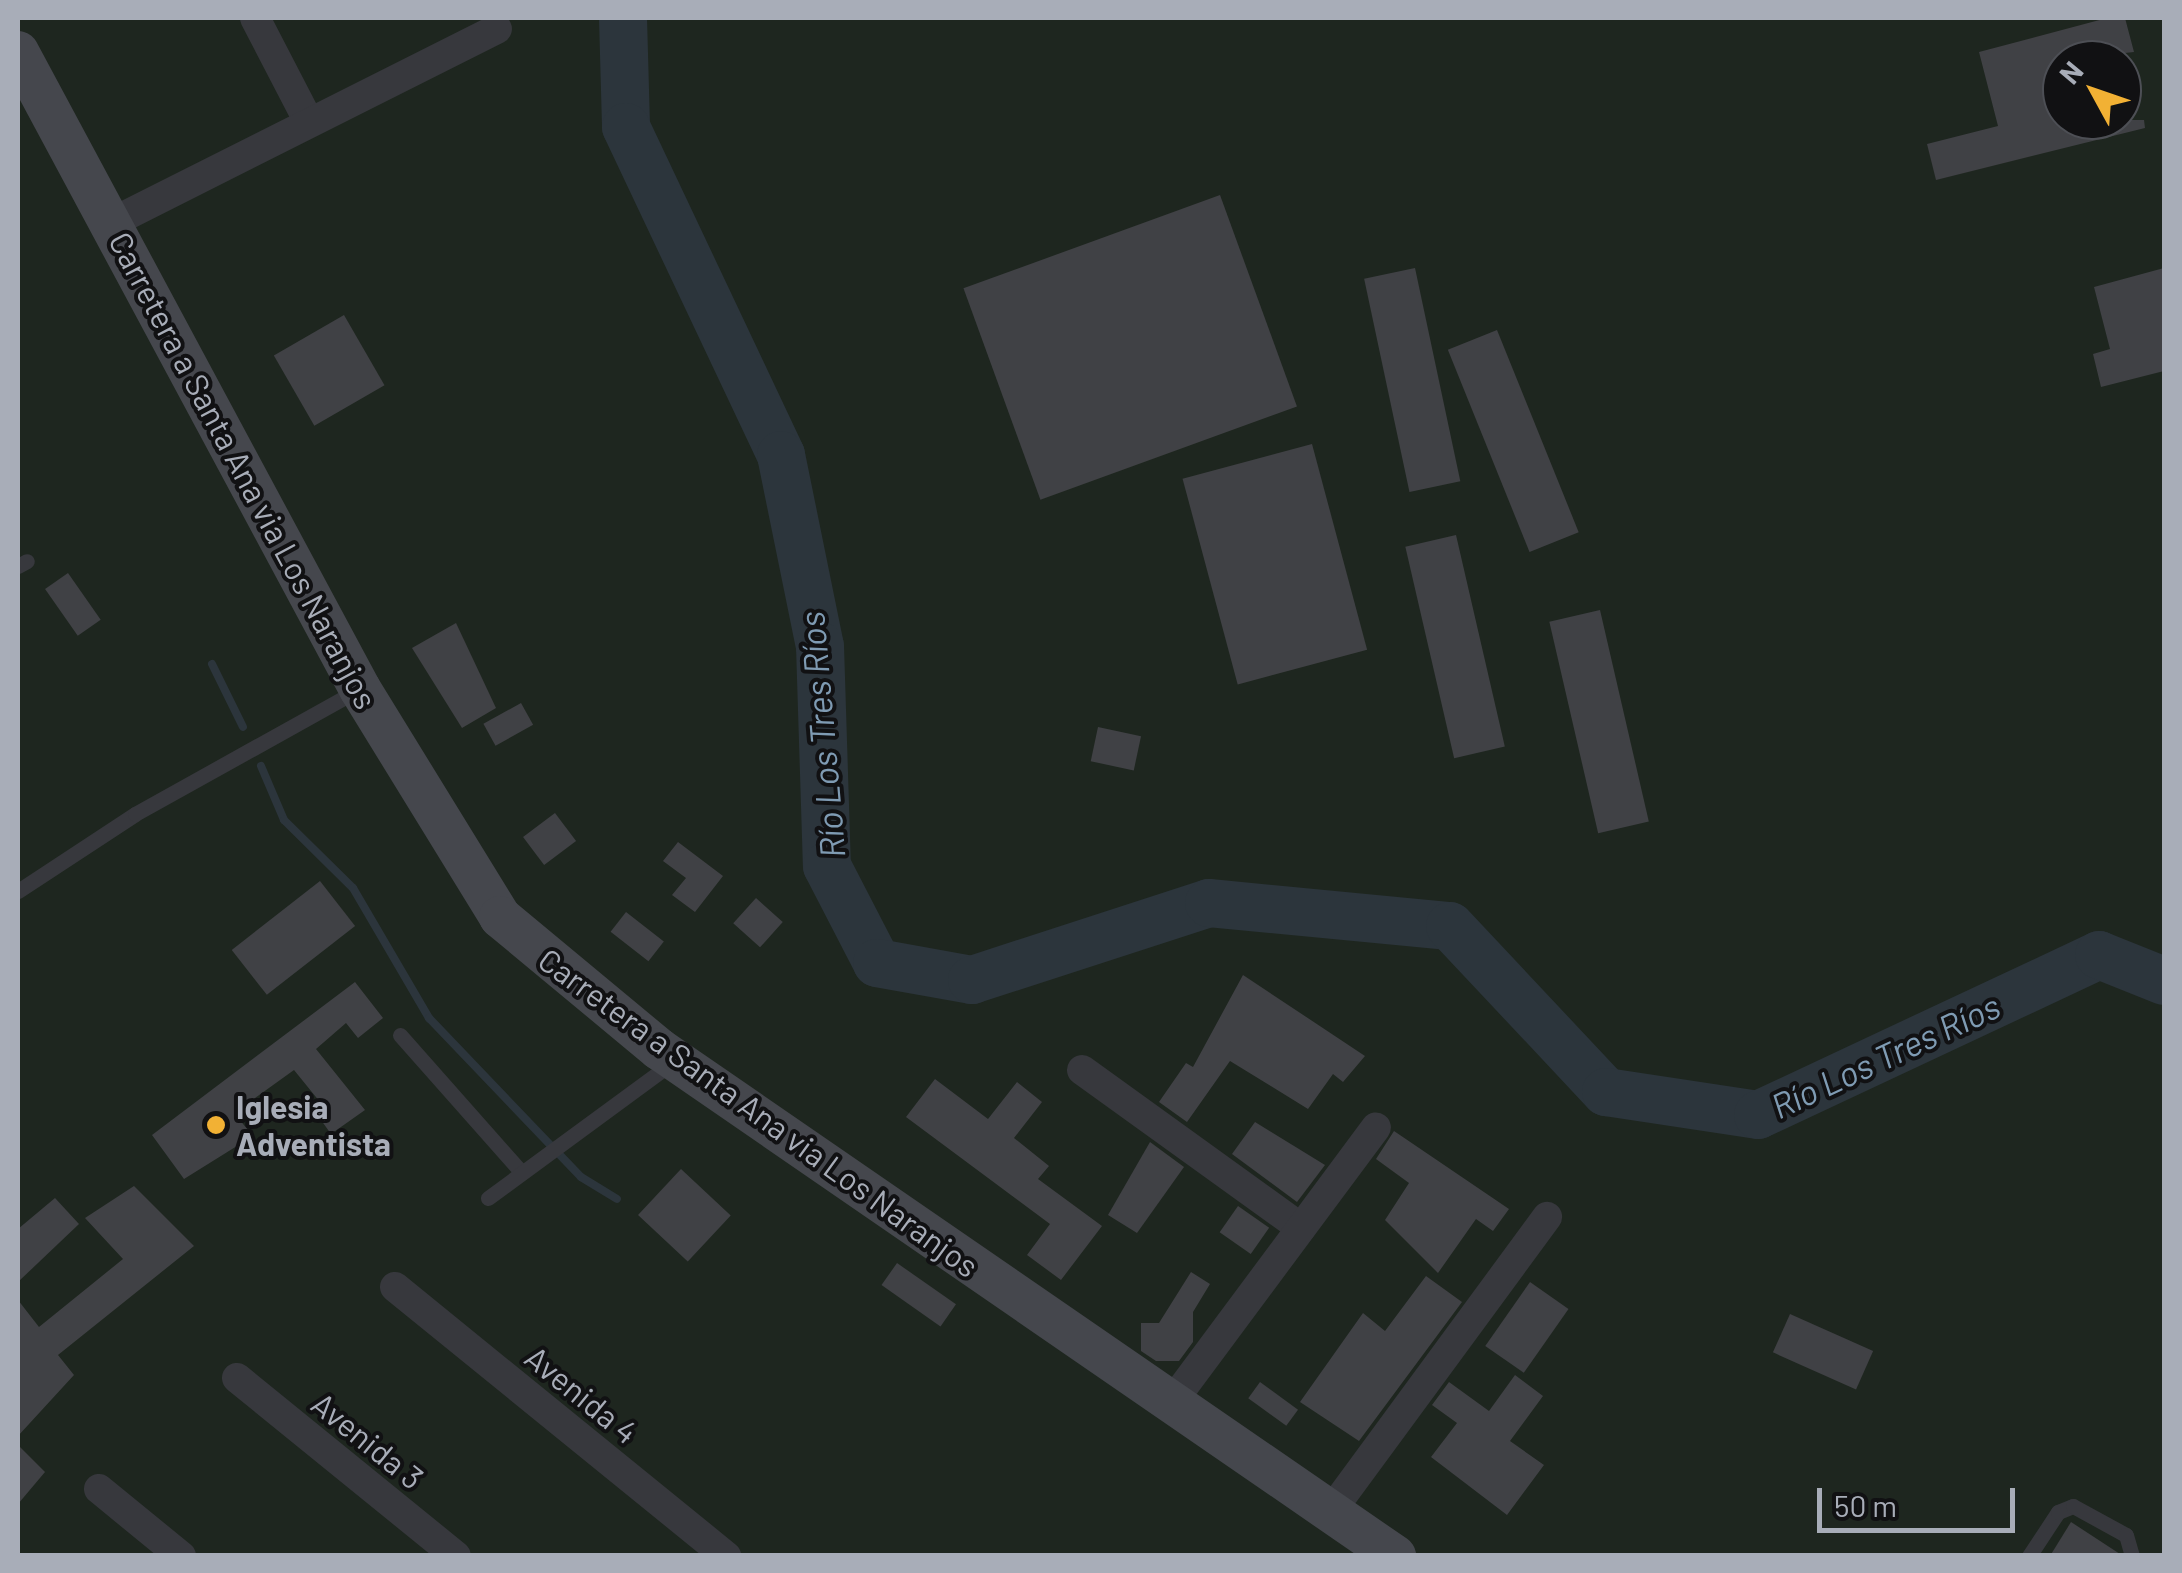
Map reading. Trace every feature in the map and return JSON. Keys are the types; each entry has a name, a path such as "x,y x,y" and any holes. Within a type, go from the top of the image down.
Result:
{"main road":[{"name":"Carretera a Santa Ana via Los Naranjos","path":"18,52 360,689 500,917 676,1060 1331,1511 1374,1550"}],"street":[{"path":"255,18 309,122"},
{"path":"111,223 498,28"},
{"path":"1082,1070 1301,1228"},
{"path":"1172,1402 1376,1127"},
{"path":"1331,1511 1547,1217"},
{"name":"Avenida 4","path":"394,1287 726,1556"},
{"name":"Avenida 3","path":"237,1378 456,1556"},
{"path":"99,1489 160,1549"}],"lane":[{"path":"18,891 210,769 360,689"},
{"path":"400,1034 521,1172"},
{"path":"488,1198 676,1060"},
{"path":"2028,1556 2058,1512 2074,1506 2126,1534 2132,1556"}],"shaded area":[{"path":"18,18 2164,18 2164,1555 18,1555"}],"building":[{"path":"2107,18 2125,18 2131,40 2042,40 2042,140 2097,140 1936,180 1927,144 1998,126 1979,52"},
{"path":"1220,195 1297,406 1040,500 963,288"},
{"path":"1415,268 1460,481 1409,492 1364,279"},
{"path":"2164,268 2164,371 2101,387 2093,354 2110,349 2094,287"},
{"path":"344,315 384,385 314,426 274,356"},
{"path":"1497,330 1579,532 1530,552 1448,350"},
{"path":"1312,444 1367,650 1238,684 1183,479"},
{"path":"1456,535 1505,746 1454,758 1405,547"},
{"path":"68,573 101,620 78,636 45,589"},
{"path":"1600,610 1649,821 1598,833 1549,622"},
{"path":"456,623 496,708 462,728 412,648"},
{"path":"521,703 533,725 496,746 483,724"},
{"path":"1098,727 1141,736 1134,770 1091,761"},
{"path":"555,813 576,841 544,865 523,837"},
{"path":"678,842 723,876 695,912 672,895 686,878 663,861"},
{"path":"320,881 355,926 267,995 232,950"},
{"path":"756,898 783,922 760,947 733,923"},
{"path":"626,912 664,942 648,961 611,932"},
{"path":"1243,975 1365,1056 1343,1082 1333,1074 1308,1109 1230,1061 1187,1122 1159,1102 1186,1063 1193,1067"},
{"path":"355,982 383,1018 358,1038 346,1023 316,1049 365,1110 331,1134 316,1113 324,1107 294,1070 234,1113 253,1136 184,1179 152,1135"},
{"path":"935,1079 988,1119 1017,1082 1042,1102 1014,1138 1049,1166 1038,1179 1102,1226 1061,1280 1027,1255 1050,1224 906,1117"},
{"path":"1255,1122 1325,1165 1297,1202 1232,1154"},
{"path":"1394,1131 1509,1209 1493,1231 1476,1219 1438,1273 1385,1220 1409,1183 1376,1159"},
{"path":"1150,1142 1184,1167 1137,1233 1108,1215"},
{"path":"681,1169 731,1215 688,1261 638,1215"},
{"path":"134,1186 194,1246 58,1355 74,1375 18,1436 18,1300 39,1327 123,1259 85,1218"},
{"path":"55,1198 79,1224 18,1282 18,1229"},
{"path":"1238,1206 1269,1228 1251,1254 1220,1232"},
{"path":"897,1263 956,1304 940,1326 882,1285"},
{"path":"1191,1272 1210,1284 1193,1312 1193,1342 1179,1361 1156,1361 1141,1351 1141,1323 1159,1323"},
{"path":"1426,1276 1462,1302 1359,1441 1300,1402 1363,1313 1385,1331"},
{"path":"1530,1282 1569,1309 1524,1373 1485,1346"},
{"path":"1790,1314 1873,1351 1856,1389 1773,1352"},
{"path":"1515,1375 1543,1396 1510,1441 1544,1465 1507,1515 1431,1457 1457,1423 1432,1405 1449,1382 1489,1411"},
{"path":"1260,1382 1298,1410 1286,1426 1248,1398"},
{"path":"18,1445 45,1472 18,1504"},
{"path":"2071,1522 2120,1554 2120,1556 2050,1556"}],"waterway":[{"name":"Río Los Tres Ríos","path":"623,18 626,127 781,455 820,646 827,866 877,963 972,980 1209,903 1450,926 1606,1092 1758,1115 2099,955 2164,981"},
{"path":"212,664 243,727"},
{"path":"261,766 284,820 353,888 429,1018 581,1177 617,1199"}],"place":[{"name":"Iglesia Adventista","path":"216,1125"}]}
